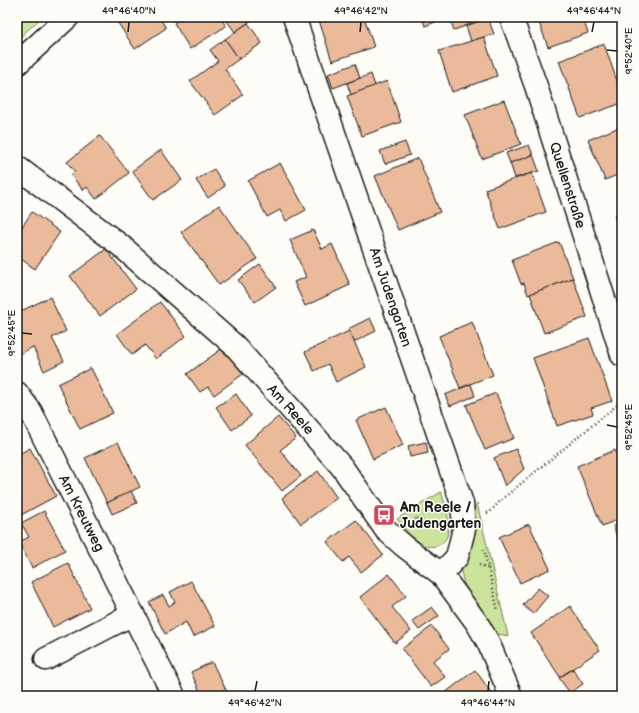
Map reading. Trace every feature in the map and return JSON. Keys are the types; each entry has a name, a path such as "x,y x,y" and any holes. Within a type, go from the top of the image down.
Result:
{"street":[{"path":"17,64 68,17"},
{"name":"Am Judengarten","path":"294,17 462,503 464,529 457,557 441,574"},
{"name":"Quellenstraße","path":"510,17 536,86 622,355"},
{"name":"Am Reele","path":"17,167 120,245 235,346 342,467 386,530 404,546 441,574 477,623 488,642 511,696"},
{"name":"Am Kreutweg","path":"17,393 24,415 133,614 174,696"},
{"path":"46,659 133,614"}],"path":[{"path":"490,512 501,500 622,401"},
{"path":"484,546 499,614"}],"green space":[{"path":"17,17 42,17 17,40"},
{"path":"441,492 449,522 447,537 443,543 436,546 423,546 407,532 397,519"},
{"path":"477,503 508,636 498,634 482,614 464,584 461,572 471,538 472,514"}],"building":[{"path":"114,17 159,17 166,28 135,49"},
{"path":"183,17 220,17 226,26 190,49 174,23"},
{"path":"233,17 251,17 253,19 235,32 227,21"},
{"path":"318,17 364,17 374,47 332,61"},
{"path":"422,17 448,17 425,26"},
{"path":"449,17 487,17 488,18 454,30"},
{"path":"537,17 582,17 588,33 548,47"},
{"path":"488,18 494,34 471,41 466,26"},
{"path":"248,23 262,43 239,59 225,39"},
{"path":"484,37 497,76 452,92 439,51"},
{"path":"225,39 239,59 225,69 243,95 215,115 190,81 218,61 210,50"},
{"path":"604,44 622,95 622,103 580,118 559,61"},
{"path":"355,64 360,78 333,88 328,74"},
{"path":"371,74 375,86 351,95 347,83"},
{"path":"387,81 401,122 362,136 347,96"},
{"path":"504,100 521,144 482,159 465,115"},
{"path":"622,126 622,173 605,180 588,140"},
{"path":"100,136 129,173 96,199 87,187 83,190 71,175 75,172 67,162"},
{"path":"405,142 410,155 385,164 380,151"},
{"path":"529,145 533,155 510,163 506,153"},
{"path":"161,150 182,180 153,200 132,171"},
{"path":"533,155 539,171 515,178 510,163"},
{"path":"418,158 440,212 398,230 375,176"},
{"path":"280,163 306,210 286,221 280,210 267,217 248,181"},
{"path":"214,169 225,186 208,198 196,180"},
{"path":"532,173 546,212 500,229 485,189"},
{"path":"219,205 257,259 219,285 181,232"},
{"path":"32,212 60,232 35,269 17,256 17,234"},
{"path":"622,212 622,237 614,215"},
{"path":"313,230 322,249 332,244 350,285 305,306 294,282 306,277 290,240"},
{"path":"559,242 573,278 528,295 524,283 521,284 512,260"},
{"path":"106,249 136,289 100,316 70,276"},
{"path":"260,264 276,287 255,302 238,280"},
{"path":"573,278 587,317 544,333 530,294"},
{"path":"50,297 66,331 52,338 64,361 44,371 33,347 20,354 17,348 17,313"},
{"path":"160,302 186,336 156,359 145,345 132,355 117,334"},
{"path":"370,318 376,331 354,342 348,329"},
{"path":"472,322 493,375 460,388 439,336"},
{"path":"349,331 366,367 336,382 328,364 314,371 305,352"},
{"path":"589,338 612,401 591,408 593,414 557,426 533,358"},
{"path":"224,347 243,374 214,395 208,387 200,392 187,374"},
{"path":"91,368 113,413 80,429 58,384"},
{"path":"471,384 475,396 450,406 445,395"},
{"path":"496,393 514,438 485,450 466,405"},
{"path":"236,394 251,416 232,430 216,407"},
{"path":"386,407 403,445 373,459 356,420"},
{"path":"278,417 296,438 280,450 301,476 282,491 245,445"},
{"path":"118,442 140,487 107,503 85,458"},
{"path":"426,442 428,453 410,457 408,446"},
{"path":"30,448 56,496 21,515 17,507 17,455"},
{"path":"516,449 524,469 505,486 494,458"},
{"path":"615,450 622,467 622,518 602,526 577,466"},
{"path":"318,471 337,498 301,524 282,498"},
{"path":"131,491 137,503 112,514 107,503"},
{"path":"44,511 65,550 32,568 19,542 29,537 21,523"},
{"path":"356,520 383,555 361,572 349,557 343,562 327,542"},
{"path":"622,523 622,541 619,542 613,526"},
{"path":"529,524 550,569 520,583 499,537"},
{"path":"68,563 90,608 53,627 31,582"},
{"path":"389,574 406,596 392,607 411,631 395,643 360,597"},
{"path":"191,581 215,626 193,637 186,622 165,634 149,602 163,595 169,606 175,602 170,592"},
{"path":"538,588 548,596 533,614 523,605"},
{"path":"570,606 600,650 560,677 531,633"},
{"path":"432,607 439,616 419,630 412,621"},
{"path":"432,626 449,649 433,661 445,677 431,687 402,649"},
{"path":"212,662 229,696 202,696 191,672"},
{"path":"573,669 583,684 570,693 559,678"},
{"path":"475,670 494,696 441,696"}],"place":[{"name":"Am Reele / Judengarten","path":"384,515"}]}
